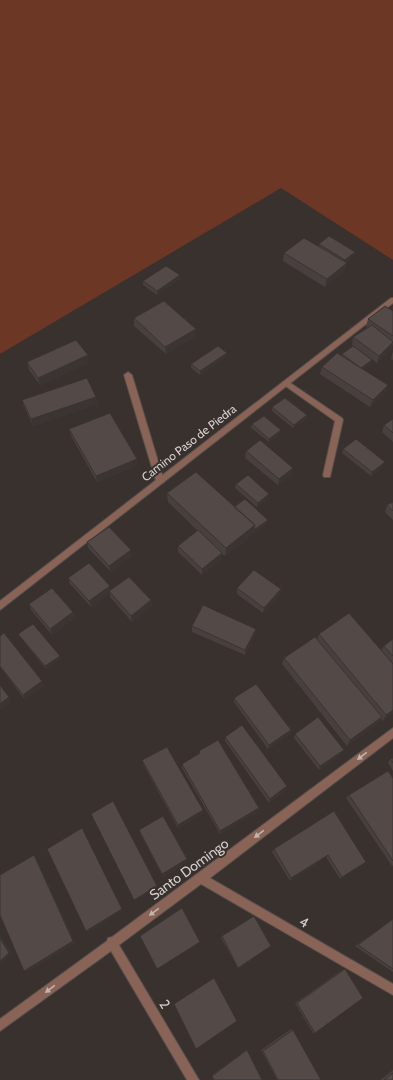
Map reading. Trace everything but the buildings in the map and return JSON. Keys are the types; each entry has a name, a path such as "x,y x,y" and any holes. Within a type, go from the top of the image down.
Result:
{"street":[{"name":"Camino Paso de Piedra","path":"0,606 393,300"},
{"path":"128,375 160,481"},
{"path":"286,383 339,420 327,475"},
{"name":"Santo Domingo","path":"0,1026 112,942 201,878 393,732"},
{"name":"4","path":"201,878 393,990"},
{"name":"2","path":"112,942 193,1080"}],"shaded area":[{"path":"0,0 393,0 393,260 281,188 0,354"}]}
